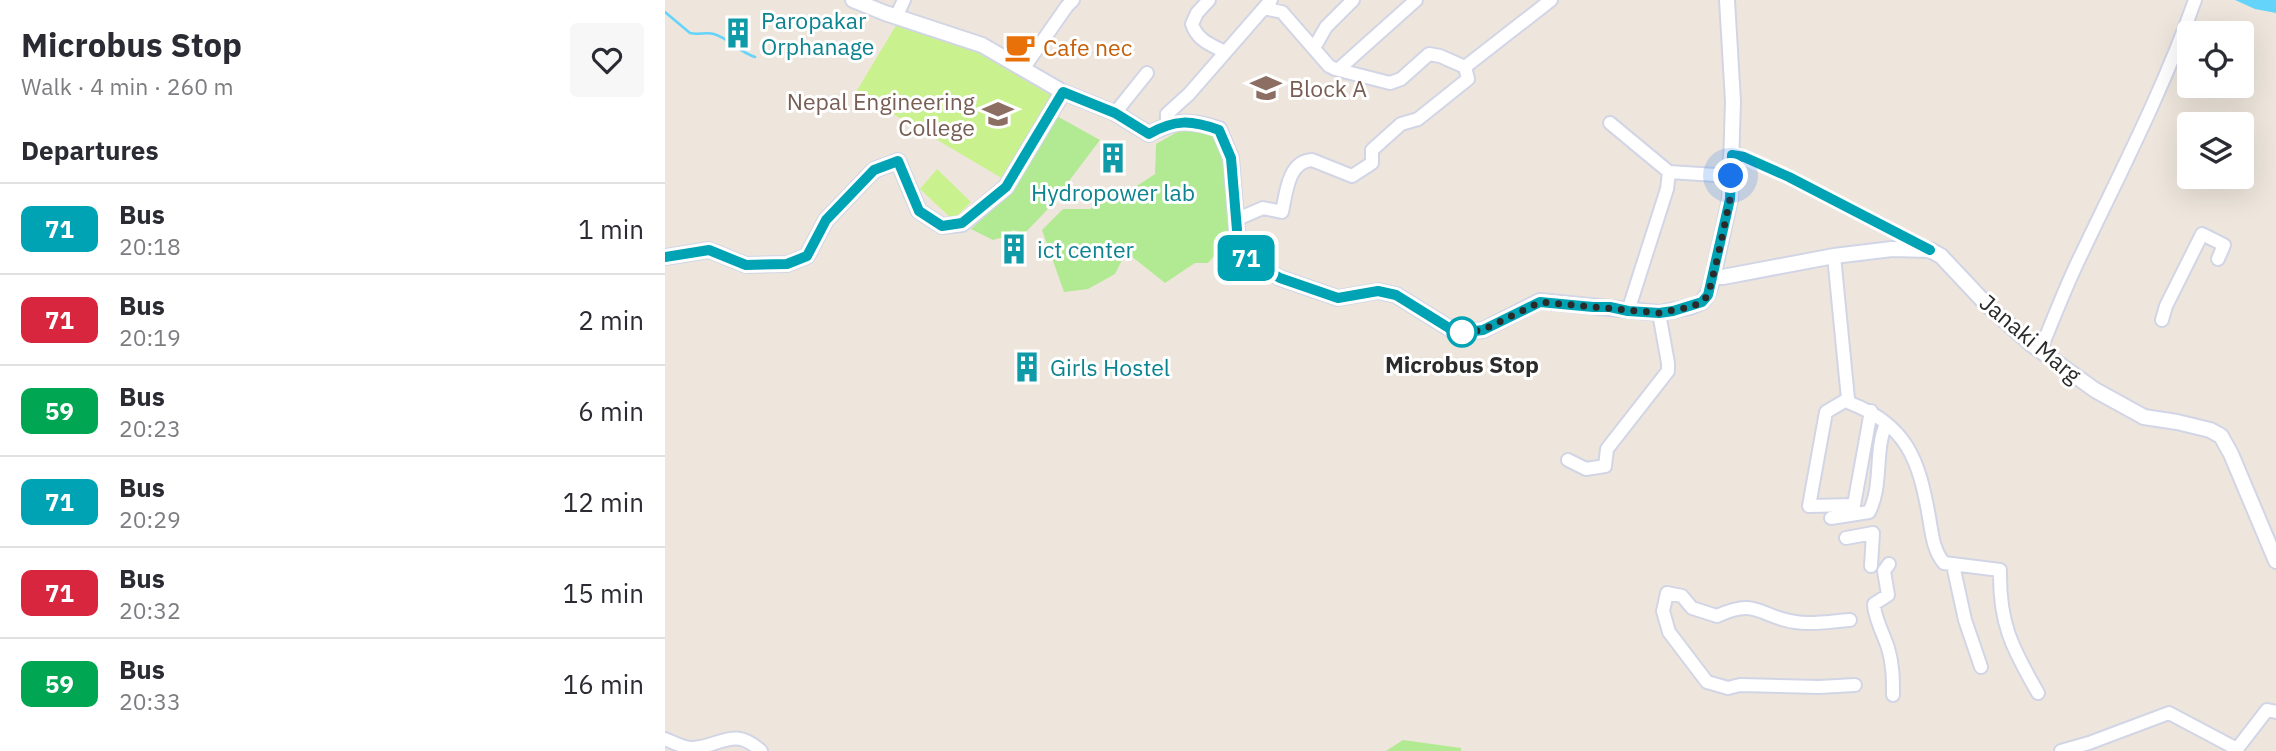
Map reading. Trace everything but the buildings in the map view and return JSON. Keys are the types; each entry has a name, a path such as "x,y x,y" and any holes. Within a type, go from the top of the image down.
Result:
{"street":[{"path":"853,0 982,45 1063,92 1115,113 1149,134 1167,124 1195,121 1219,130 1231,158 1239,254 1280,278 1338,298 1378,291 1396,295 1457,333 1483,330 1540,302 1659,313 1690,307 1702,302 1708,295 1730,199 1733,66 1727,0"},
{"path":"896,17 904,0"},
{"path":"1023,69 1073,0"},
{"path":"1209,0 1197,13 1192,24 1194,32 1202,40 1225,51"},
{"path":"1314,48 1326,27 1353,0"},
{"path":"1335,69 1340,68 1416,0"},
{"path":"1465,66 1551,0"},
{"path":"2040,351 2080,256 2177,51 2195,0"},
{"path":"1167,124 1167,114 1189,94 1267,4 1282,12 1329,66 1335,69 1390,83 1401,79 1429,54 1465,66"},
{"path":"1235,220 1263,208 1282,212 1291,173 1305,160 1312,160 1352,176 1372,163 1372,150 1401,124 1418,119 1468,79 1465,66"},
{"path":"1115,113 1147,73"},
{"path":"665,257 709,250 746,265 787,264 807,256 826,220 874,170 898,161 919,211 942,226 962,223 1006,187 1063,92"},
{"path":"1610,123 1669,172 1731,176"},
{"path":"1732,155 1744,157 1789,177 1930,250"},
{"path":"1628,311 1667,189 1669,172"},
{"path":"2162,320 2166,306 2202,234 2224,246 2218,259"},
{"path":"1713,277 1834,256 1892,249 1930,250"},
{"name":"Janaki Marg","path":"1930,250 1941,256 1987,305 2040,351 2095,390 2144,417 2210,430 2221,436 2276,561"},
{"path":"1834,256 1848,399 1850,403 1871,411 1904,440 1922,477 1934,548 1944,563 2000,570 2000,604 2007,634 2038,693"},
{"path":"1568,460 1586,469 1605,466 1607,449 1668,371 1659,313"},
{"path":"1848,399 1826,412 1809,506 1854,505 1871,411"},
{"path":"1831,518 1869,512 1876,487 1880,438 1887,424"},
{"path":"1846,538 1873,533 1871,566"},
{"path":"1889,564 1884,571 1888,595 1874,604 1874,611 1891,661 1893,695"},
{"path":"1953,565 1965,620 1981,667"},
{"path":"1850,620 1793,622 1753,607 1733,608 1717,616 1692,608 1682,596 1667,593 1663,611 1669,632 1707,682 1728,688 1740,685 1855,685"},
{"path":"2061,751 2091,747 2169,713 2237,749 2267,710 2276,712"},
{"path":"665,739 687,750 727,737 738,737 761,751"}],"green space":[{"path":"898,22 1006,62 1057,96 1005,180 856,92"},
{"path":"1055,115 1100,140 1047,210 1024,234 1013,230 1007,236 993,240 971,229 1004,199"},
{"path":"1188,126 1220,132 1231,157 1233,234 1208,263 1195,263 1165,283 1126,252 1115,274 1088,289 1064,292 1042,230 1063,209 1090,209 1113,188 1129,191 1155,174 1156,144"},
{"path":"937,169 971,202 953,220 920,189"},
{"path":"1403,740 1461,748 1461,751 1386,751"}],"water":[{"path":"2235,0 2276,0 2276,13 2255,9"}],"waterway":[{"path":"665,12 690,33 714,34 755,57"}],"bus line":[{"name":"71","path":"665,257 709,250 746,265 787,264 807,256 826,220 874,170 898,161 919,211 942,226 962,223 1006,187 1063,92 1115,113 1149,134 1167,124 1195,121 1219,130 1231,158 1239,254 1280,278 1338,298 1378,291 1396,295 1457,333 1483,330 1540,302 1659,313 1702,302 1708,295 1723,234 1730,199 1732,155 1744,157 1789,177 1930,250"}],"place":[{"name":"Paropakar Orphanage","path":"738,33"},
{"name":"Cafe nec","path":"1020,47"},
{"name":"Block A","path":"1266,88"},
{"name":"Nepal Engineering College","path":"998,114"},
{"name":"Hydropower lab","path":"1113,158"},
{"name":"ict center","path":"1014,249"},
{"name":"Microbus Stop","path":"1462,332"},
{"name":"Girls Hostel","path":"1027,367"}],"route":[{"path":"1462,332 1457,333 1483,330 1540,302 1659,313 1702,302 1708,295 1718,256 1730,199 1731,176"}]}
